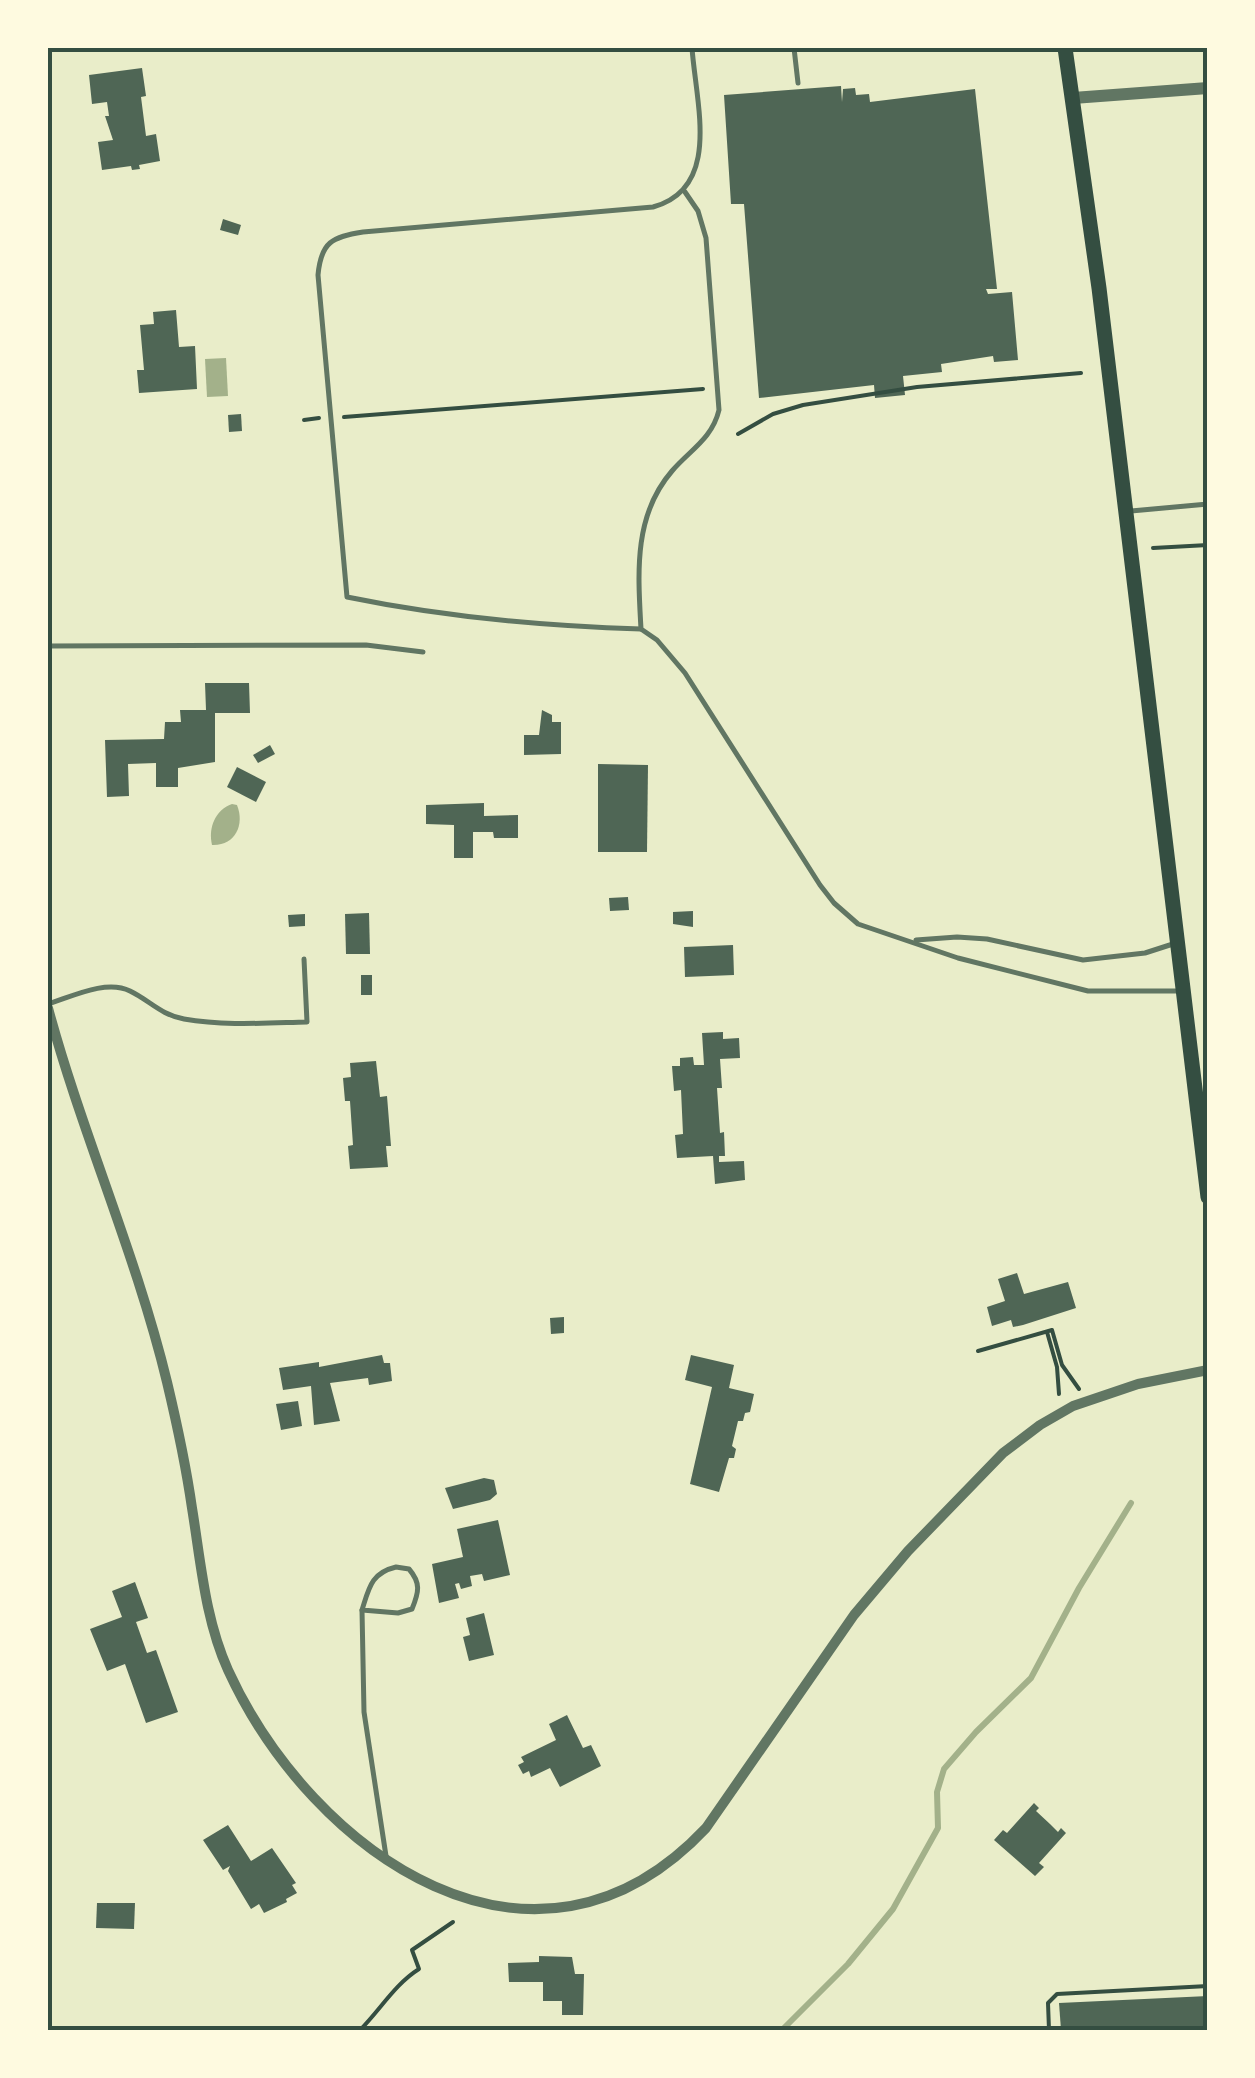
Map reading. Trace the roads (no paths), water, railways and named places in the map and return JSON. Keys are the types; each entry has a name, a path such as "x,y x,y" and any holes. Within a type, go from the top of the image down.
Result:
{"main road":[{"path":"1064,48 1127,512 1208,1197"}],"street":[{"path":"1073,98 1208,88"},
{"path":"48,1006 134,1267 167,1381 208,1608 223,1656 262,1730 294,1775 340,1824 387,1864 462,1896 487,1903 564,1908 608,1898 651,1876 688,1848 706,1828 831,1647 898,1563 985,1470 1057,1414 1090,1399 1138,1384 1208,1370"}],"lane":[{"path":"692,48 699,156 693,180 684,192 652,208 342,235 320,255 318,275 347,597 487,620 641,629 657,640 685,673 834,903 858,924 958,958 1088,991 1183,990"},
{"path":"794,48 798,82"},
{"path":"641,629 638,563 644,524 672,472 700,446 716,424 719,410 706,238 698,211 684,192"},
{"path":"1127,512 1208,504"},
{"path":"48,646 366,645 423,652"},
{"path":"914,941 957,936 987,939 1083,960 1145,954 1177,942"},
{"path":"48,1006 111,986 128,990 158,1010 186,1020 231,1024 307,1022 304,959"},
{"path":"362,1610 398,1613 412,1609 419,1592 417,1578 409,1569 381,1571 371,1580 362,1610 364,1712 387,1864"}],"waterway":[{"path":"782,2030 848,1964 893,1909 938,1828 937,1792 944,1769 1031,1678 1131,1503"}]}
